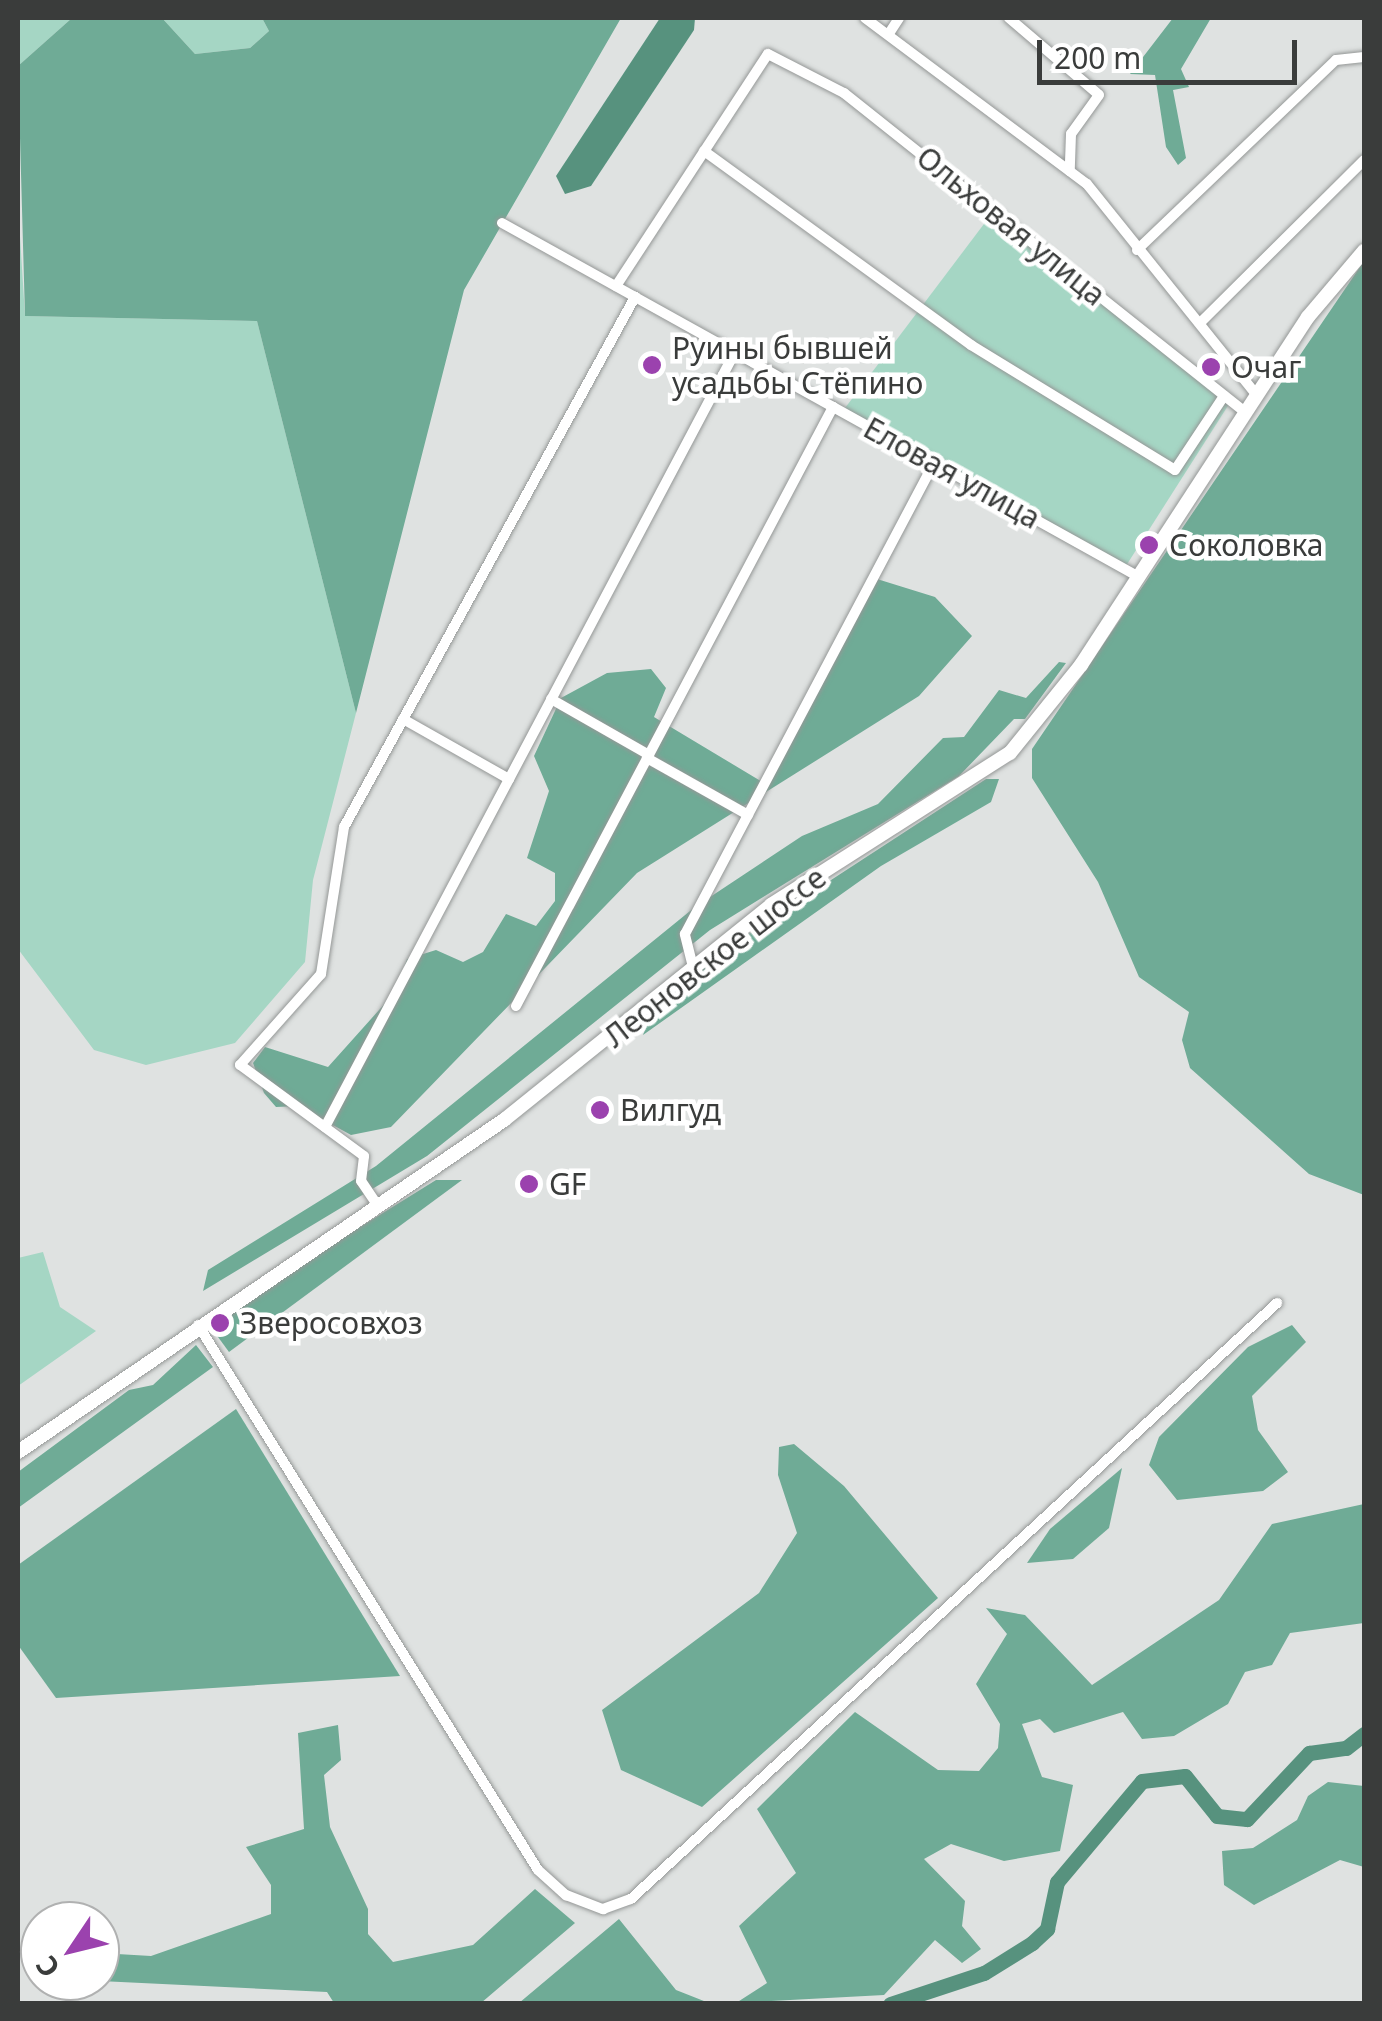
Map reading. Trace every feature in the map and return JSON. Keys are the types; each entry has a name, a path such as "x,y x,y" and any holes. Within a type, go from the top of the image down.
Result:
{"main road":[{"name":"Леоновское шоссе","path":"18,1452 197,1323 378,1206 546,1090 693,967 804,882 1010,753 1138,577 1256,394 1364,251"}],"street":[{"path":"865,18 890,32 1070,171 1202,321 1256,394"},
{"path":"890,32 898,18"},
{"path":"1009,18 1099,95 1071,134 1070,171"},
{"name":"Ольховая улица","path":"704,151 768,54 844,93 1244,412"},
{"path":"1138,250 1336,60 1364,57"},
{"path":"616,286 704,151 971,346 1175,470 1224,396"},
{"path":"1202,321 1364,160"},
{"name":"Еловая улица","path":"502,223 1138,577"},
{"path":"378,1206 361,1181 364,1156 240,1066 321,974 344,826 634,297"},
{"path":"325,1128 734,352"},
{"path":"516,1006 833,407"},
{"path":"693,967 685,934 934,463"},
{"path":"551,700 748,815"},
{"path":"403,719 509,779"},
{"path":"197,1323 538,1870 566,1895 603,1909 632,1899 1278,1303"}],"shaded area":[{"path":"18,18 72,18 18,66"},
{"path":"72,18 162,18 195,54 250,48 269,31 262,18 621,18 464,290 356,713 257,321 25,316 18,66"},
{"path":"162,18 262,18 269,31 250,48 195,54"},
{"path":"660,18 695,18 694,30 591,186 565,194 556,176"},
{"path":"1173,18 1211,18 1181,69 1189,87 1173,90 1186,158 1178,165 1166,147 1155,75 1130,74"},
{"path":"18,204 25,316 257,321 356,713 313,880 305,962 235,1043 146,1065 94,1050 18,949"},
{"path":"993,212 1231,401 1124,569 842,412"},
{"path":"1364,261 1364,1195 1309,1174 1190,1068 1182,1040 1189,1012 1139,977 1098,882 1032,778 1032,749"},
{"path":"877,579 935,597 972,636 919,696 637,873 391,1127 351,1135 298,1106 276,1107 264,1093 253,1063 265,1047 328,1067 397,990 407,959 436,950 463,962 483,952 506,914 536,926 555,901 555,873 527,858 549,791 534,756 561,698 607,673 651,669 666,688 654,717 764,783"},
{"path":"1059,662 1066,663 1025,719 1014,719 959,776 710,930 427,1156 203,1291 208,1270 376,1166 695,907 802,836 878,804 943,738 964,737 999,690 1026,698"},
{"path":"986,779 999,779 991,802 881,866 643,1035 652,1010 736,942"},
{"path":"436,1180 462,1180 229,1352 207,1322"},
{"path":"43,1252 60,1307 96,1331 18,1386 18,1258"},
{"path":"1292,1325 1306,1342 1252,1396 1258,1430 1288,1472 1263,1491 1177,1500 1149,1465 1159,1437 1248,1347"},
{"path":"196,1345 213,1367 18,1508 18,1472 129,1390 153,1385"},
{"path":"236,1409 400,1676 56,1698 18,1645 18,1565"},
{"path":"794,1444 844,1486 938,1598 702,1807 621,1770 602,1710 759,1593 797,1533 778,1475 779,1447"},
{"path":"1122,1468 1109,1528 1073,1559 1027,1563 1050,1529"},
{"path":"1364,1504 1364,1623 1290,1633 1272,1665 1245,1672 1228,1704 1174,1736 1142,1739 1123,1712 1054,1733 1040,1719 1022,1724 1042,1777 1073,1785 1060,1851 1004,1861 951,1844 924,1859 965,1901 962,1926 981,1949 962,1963 935,1940 884,1995 736,2003 767,1983 739,1926 796,1873 757,1809 855,1712 938,1770 979,1771 998,1748 1000,1724 976,1684 1007,1634 986,1608 1025,1615 1092,1685 1219,1600 1272,1524"},
{"path":"338,1725 341,1760 324,1775 330,1827 368,1909 368,1934 393,1962 473,1945 535,1889 575,1923 481,2003 334,2003 327,1992 120,1982 120,1954 151,1956 271,1914 271,1885 246,1847 304,1829 298,1733"},
{"path":"1328,1782 1364,1786 1364,1867 1340,1860 1254,1905 1224,1885 1222,1851 1253,1848 1297,1820 1308,1796"},
{"path":"619,1919 676,1990 709,2003 519,2003"}],"waterway":[{"path":"890,2004 984,1973 1032,1943 1047,1929 1057,1882 1142,1781 1185,1776 1217,1816 1247,1819 1309,1753 1346,1748 1364,1734"}],"place":[{"name":"Руины бывшей усадьбы Стёпино","path":"652,365"},
{"name":"Очаг","path":"1211,367"},
{"name":"Соколовка","path":"1149,545"},
{"name":"Вилгуд","path":"600,1110"},
{"name":"GF","path":"529,1184"},
{"name":"Зверосовхоз","path":"220,1323"}]}
